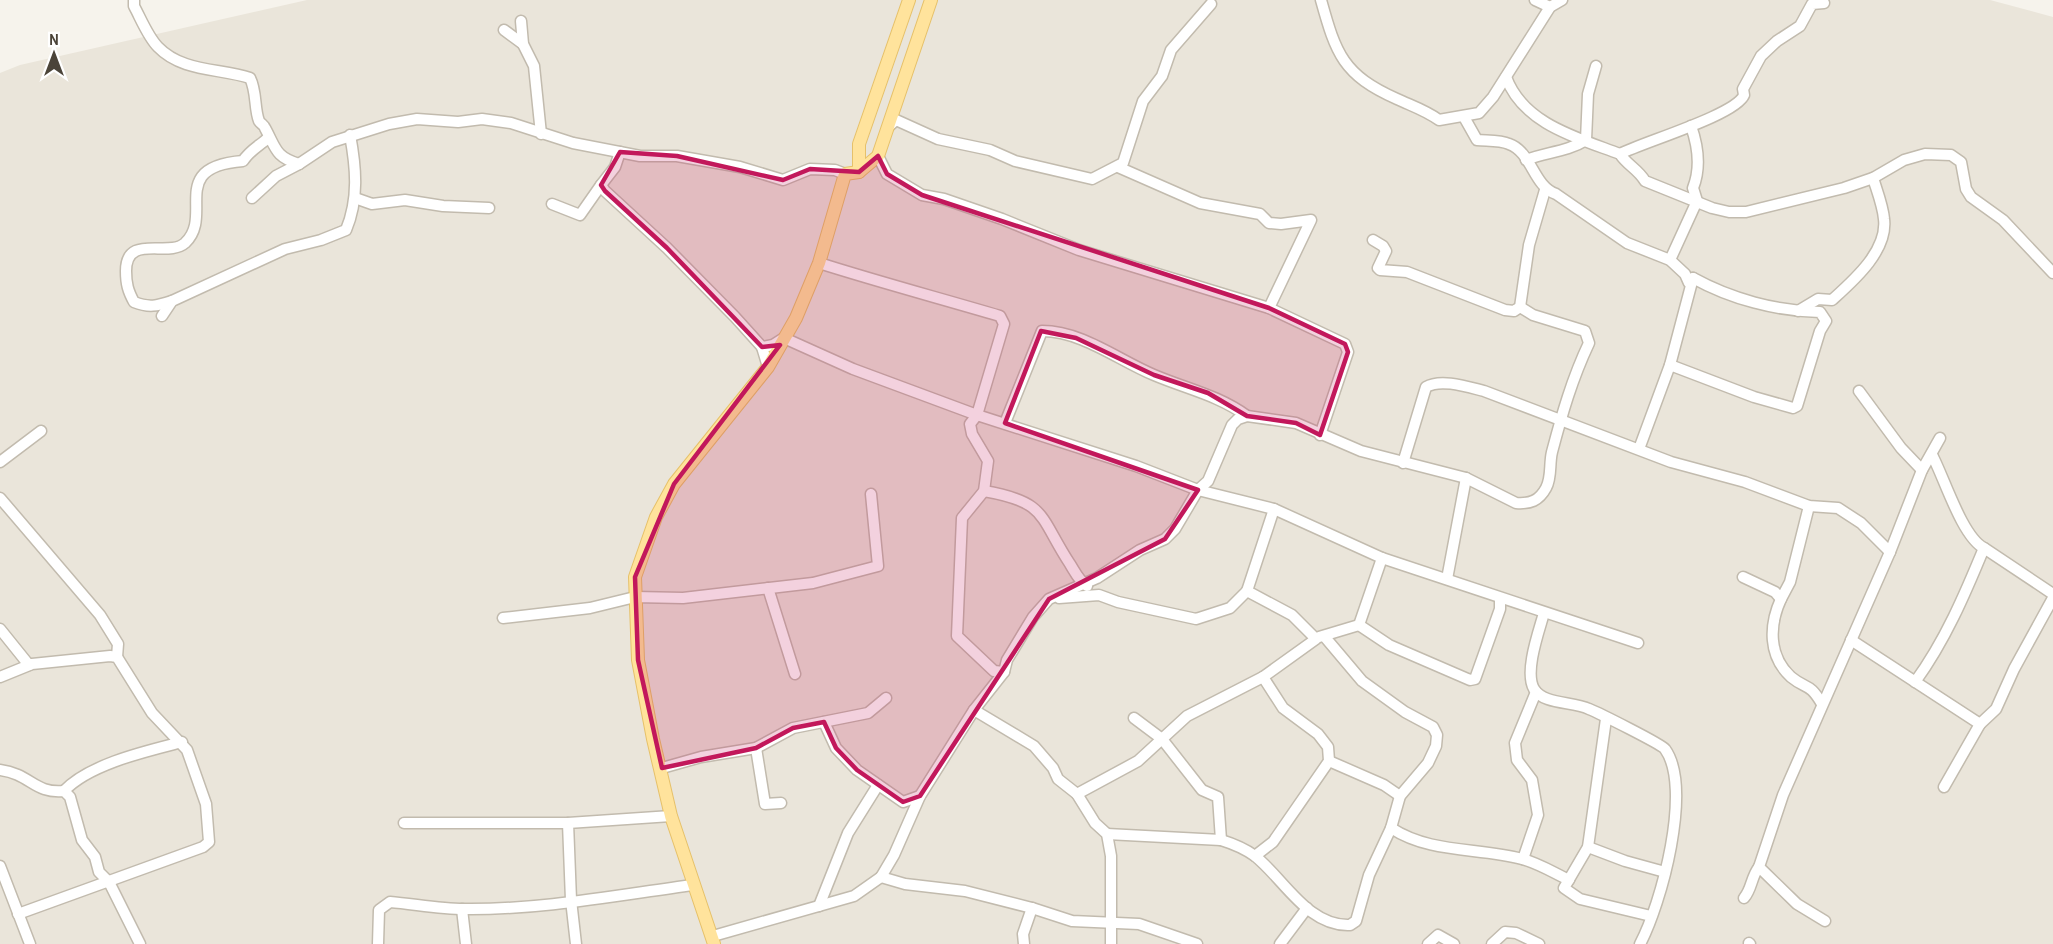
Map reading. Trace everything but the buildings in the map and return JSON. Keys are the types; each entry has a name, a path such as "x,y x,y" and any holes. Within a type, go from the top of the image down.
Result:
{"main road":[{"path":"859,172 859,144 909,0"},
{"path":"714,940 693,885 671,816 662,768 653,739 638,660 634,578 656,517 674,484 768,367 796,318 819,262 845,174 859,172 878,156 931,0"}],"street":[{"path":"134,0 134,6 156,46 167,55 184,65 250,78 255,88 259,121 266,129 268,138 283,160 300,165"},
{"path":"1321,0 1332,41 1350,70 1396,99 1423,109 1439,120 1479,113 1506,77 1550,7 1562,0"},
{"path":"1535,0 1550,7"},
{"path":"1620,154 1691,126 1738,103 1744,95 1743,89 1761,56 1777,40 1800,26 1812,4 1824,3"},
{"path":"888,127 896,120 938,139 990,150 1015,161 1092,178 1123,163 1143,101 1162,76 1171,50 1211,4"},
{"path":"521,21 523,44 534,66 541,134"},
{"path":"504,30 523,44"},
{"path":"1586,140 1588,94 1596,66"},
{"path":"1506,77 1510,89 1534,114 1555,129 1620,154 1626,163 1639,171 1645,181 1729,212 1746,212 1844,188 1873,178 1904,160 1925,154 1951,155 1960,162 1966,189 1971,197 2003,220 2053,273"},
{"path":"1464,117 1477,140 1508,143 1520,151 1545,190 1556,194 1627,243 1670,260 1685,274 1689,283 1693,278"},
{"path":"252,198 276,176 300,165 332,142 350,135 417,119 494,120 511,123 541,134 620,152 640,156 677,156 740,167 783,180 816,168 835,170 845,174"},
{"path":"1670,260 1697,201 1693,188 1698,176 1698,161 1691,126"},
{"path":"268,138 257,149 248,153 243,161 217,166 199,181 194,193 196,217 193,231 186,242 177,248 138,250 129,257 126,265 127,289 134,302 145,306 157,306 172,301 285,249 321,240 346,230 354,212 355,198 354,159 350,135"},
{"path":"1526,160 1545,152 1571,149 1586,140"},
{"path":"552,204 580,216 615,167 620,152"},
{"path":"878,156 886,174 922,195 944,199 1079,250 1269,308 1347,347 1348,352 1320,435"},
{"path":"1118,167 1200,203 1260,214 1269,222 1281,224 1311,220 1269,308"},
{"path":"1798,312 1818,299 1832,300 1874,255 1883,238 1884,220 1873,178"},
{"path":"601,185 652,237 667,248 762,347 768,367"},
{"path":"1373,240 1383,246 1386,251 1379,262 1380,270 1407,272 1505,310 1514,311 1520,307 1529,245 1545,190"},
{"path":"355,198 372,204 405,200 443,206 489,208"},
{"path":"819,262 889,285 989,313 1003,320 1004,324 977,415 970,424 972,434 987,458 984,491 962,518 957,636 994,671 1004,672"},
{"path":"1670,365 1754,397 1793,408 1797,406 1820,331 1826,321 1820,312 1798,312 1721,294 1693,278"},
{"path":"1639,449 1670,365 1693,278"},
{"path":"162,316 172,301"},
{"path":"1005,423 1042,331 1055,331 1076,338 1154,375 1208,393 1247,416 1296,423 1320,435 1403,463 1466,478 1516,502 1534,501 1546,489 1550,481 1551,458 1569,388 1589,343 1585,331 1533,315 1520,307"},
{"path":"762,347 773,345 784,338 853,369 977,415 1136,466 1198,490 1274,509 1382,558 1638,643"},
{"path":"1403,463 1424,392 1429,384 1460,385 1484,391 1671,462 1745,482 1809,506 1838,508 1861,523 1873,538 1890,552"},
{"path":"1859,391 1901,448 1922,470"},
{"path":"714,940 854,896 880,877 894,855 920,796 974,710 1004,672 1007,660 1033,617 1050,598 1097,578 1140,550 1165,540 1198,490 1208,482 1232,425 1238,419 1247,416"},
{"path":"0,462 41,431"},
{"path":"1744,898 1749,893 1753,875 1759,867 1783,795 1890,552 1922,470 1940,438"},
{"path":"1932,454 1949,489 1959,518 1978,545 2053,594"},
{"path":"1447,579 1466,478"},
{"path":"984,491 1021,499 1045,517 1083,584 1100,595 1118,602 1196,619 1230,608 1247,591 1274,509"},
{"path":"503,618 590,609 635,597 683,598 813,583 878,566 871,494"},
{"path":"0,498 100,615 118,644 117,657 152,713 182,742 198,775 206,804 208,842 203,847 117,876 109,882 18,914"},
{"path":"1809,506 1790,582 1781,599 1771,629 1781,667 1794,679 1812,688 1822,704"},
{"path":"1914,682 1942,639 1966,592 1983,548"},
{"path":"1359,626 1382,558"},
{"path":"1743,577 1775,592 1781,599"},
{"path":"768,588 795,674"},
{"path":"1107,834 1221,840 1239,846 1255,856 1307,908 1331,922 1345,925 1356,921 1369,875 1391,828 1400,796 1428,763 1436,746 1437,735 1432,727 1405,712 1362,681 1320,637 1292,615 1247,591"},
{"path":"1050,598 1100,595"},
{"path":"1944,787 1980,724 1996,709 2014,669 2053,598"},
{"path":"1077,794 1138,762 1188,716 1263,677 1320,637 1359,626 1389,645 1470,680 1475,680 1500,609 1500,599"},
{"path":"1544,613 1530,678 1536,692 1545,698 1588,708 1606,719 1654,740 1664,748 1670,759 1676,804 1665,872 1640,944"},
{"path":"0,629 29,665"},
{"path":"1851,640 1980,724"},
{"path":"0,677 29,665 91,657 117,657"},
{"path":"1255,856 1273,842 1329,761 1328,747 1318,734 1283,708 1263,677"},
{"path":"1523,859 1538,815 1532,780 1517,760 1515,743 1536,692"},
{"path":"662,768 701,757 756,748 793,729 868,713 886,698"},
{"path":"974,710 1034,746 1053,768 1058,779 1077,794 1095,823 1107,834 1111,856 1111,944"},
{"path":"1134,718 1162,739 1202,790 1218,797 1221,840"},
{"path":"1606,719 1588,847 1564,888 1580,899 1651,916"},
{"path":"824,722 836,748 857,770 903,802 920,796"},
{"path":"0,770 19,774 47,792 64,791 84,775 145,751 182,742"},
{"path":"756,748 765,804 781,803"},
{"path":"1329,761 1384,785 1400,796"},
{"path":"819,906 848,833 878,785"},
{"path":"64,791 70,797 81,840 95,857 99,872 109,882 140,944"},
{"path":"404,823 568,823 671,816"},
{"path":"568,823 571,900 576,944"},
{"path":"1391,828 1409,840 1455,850 1523,859 1569,880"},
{"path":"1588,847 1625,861 1665,872"},
{"path":"0,866 30,944"},
{"path":"1759,867 1797,904 1825,921"},
{"path":"880,877 905,884 965,891 1072,921 1139,924 1197,944"},
{"path":"378,944 377,919 383,904 390,902 462,909 625,897 693,885"},
{"path":"1024,944 1023,934 1032,908"},
{"path":"1280,944 1307,908"},
{"path":"462,909 466,944"},
{"path":"1492,944 1505,932 1511,931 1539,944"},
{"path":"1428,944 1438,935 1454,944"}],"highlighted area":[{"path":"620,152 677,156 783,180 810,169 859,172 878,156 887,174 922,195 1269,308 1345,344 1348,352 1320,435 1296,423 1247,416 1208,393 1154,375 1076,338 1041,331 1005,423 1198,490 1165,539 1049,599 920,796 903,802 857,770 836,748 824,722 793,728 756,748 662,768 638,660 635,577 674,484 780,345 762,347 667,248 605,191 601,185"}],"shaded area":[{"path":"307,0 1990,0 2053,17 2053,944 0,944 0,73 20,65"}]}
